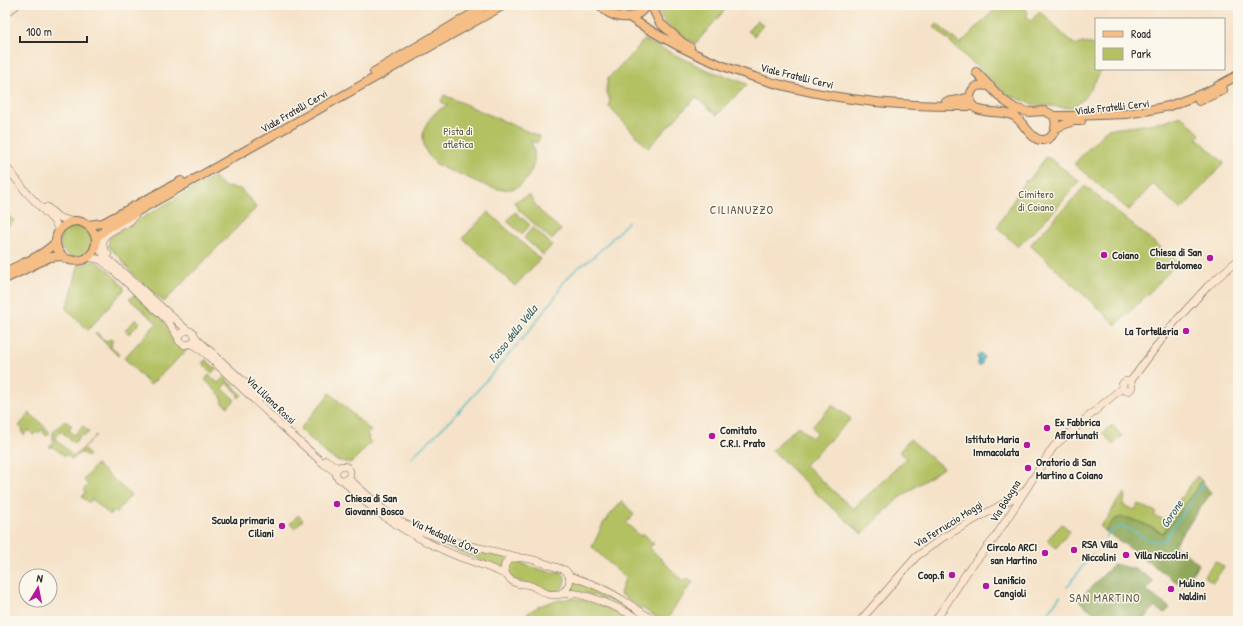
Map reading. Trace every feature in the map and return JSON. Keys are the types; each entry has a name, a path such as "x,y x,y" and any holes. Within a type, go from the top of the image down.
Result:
{"main road":[{"name":"Viale Fratelli Cervi","path":"73,222 88,225 103,223 203,170 373,73 487,5"},
{"name":"Viale Fratelli Cervi","path":"89,257 94,251 96,241 106,229 504,5"},
{"name":"Viale Fratelli Cervi","path":"600,5 609,13 621,18 629,17 648,30 699,57 775,84 810,93 863,101 943,107 973,106 980,111 1000,112 1013,116 1025,126 1034,138 1040,140 1048,139 1056,128 1073,121 1105,120 1145,116 1178,108 1209,97 1238,82"},
{"path":"629,17 638,14 646,5"},
{"name":"Viale Fratelli Cervi","path":"651,5 660,23 683,43 737,67 781,81 844,94 928,102 953,102 970,97"},
{"name":"Viale Fratelli Cervi","path":"976,87 976,72 1003,100 1016,109 1030,112 1045,111 1054,116 1106,116 1145,112 1184,101 1207,92 1238,75"},
{"path":"973,106 970,97 972,91 976,87 982,85 990,86"},
{"path":"1054,116 1056,128"},
{"path":"5,272 48,250 56,242 59,231 66,224 73,222"},
{"path":"88,225 93,231 96,241"},
{"path":"56,242 62,256"},
{"path":"5,279 50,257 62,256 73,261 82,261 89,257"}],"street":[{"path":"5,14 17,5"},
{"path":"5,165 22,185 58,217 73,222"},
{"path":"22,185 27,193 55,222 59,231"},
{"path":"124,274 118,264 103,248 103,240 104,236 129,221 136,213"},
{"path":"89,257 103,258 96,241"},
{"name":"Via Liliana Rossi","path":"103,258 124,274 187,330 193,332 196,338 337,470 338,478 345,479 361,489"},
{"name":"Via Liliana Rossi","path":"103,258 167,320 181,343 196,346 324,464 337,470"},
{"name":"Via Bologna","path":"935,621 969,569 994,539 1054,446 1123,388 1126,381 1130,382 1174,324 1208,286 1238,260"},
{"path":"178,337 180,333 187,330"},
{"path":"191,344 196,338"},
{"name":"Via Liliana Rossi","path":"337,470 344,466 348,468 350,472 345,479"},
{"name":"Via Medaglie d'Oro","path":"345,479 365,502 401,529 458,556 495,569 506,574 514,582 528,584 540,592 587,596 622,609 643,621"},
{"name":"Via Medaglie d'Oro","path":"361,489 384,510 403,523 423,532 442,539 565,570 569,576 601,586 655,621"},
{"name":"Via Ferruccio Moggi","path":"860,621 923,551 942,538 1024,492"},
{"path":"1005,502 1013,508"},
{"path":"506,574 505,567 508,561 515,558 521,558"},
{"path":"561,593 568,588 569,576"}],"green space":[{"path":"655,5 729,5 696,43 682,37 666,24"},
{"path":"999,5 1022,5 1028,12 1026,16 1031,21 1040,11 1076,45 1083,43 1095,45 1095,70 1101,70 1087,95 1074,106 1068,108 1032,104 1006,94 934,27 937,24 960,44"},
{"path":"757,20 763,25 754,36 748,31"},
{"path":"644,40 707,70 747,85 717,115 696,97 648,148 609,107 610,100 606,90 608,78"},
{"name":"Pista di atletica","path":"444,95 540,137 537,143 531,141 534,152 533,167 525,181 517,187 509,189 490,187 446,169 432,160 424,144 423,136 428,121 440,109 448,105 441,102"},
{"path":"1182,116 1200,134 1197,138 1224,163 1181,210 1153,184 1129,210 1074,164 1107,129 1145,125"},
{"name":"Cimitero di Coiano","path":"1047,156 1079,181 1056,209 1018,247 997,227 1026,180 1028,181"},
{"path":"213,177 225,187 240,189 251,200 256,208 164,302 134,276 120,258 108,246 110,238 114,234"},
{"name":"Coiano","path":"1085,186 1178,262 1116,325 1030,245"},
{"path":"529,195 539,210 561,230 552,240 519,210 514,202"},
{"path":"488,212 540,259 515,286 463,238"},
{"path":"515,212 530,225 522,234 507,221"},
{"path":"5,213 14,221 5,230"},
{"path":"73,225 79,225 89,232 92,241 91,247 85,254 79,257 73,257 63,250 60,244 60,238 67,228"},
{"path":"533,227 552,245 543,255 524,238"},
{"path":"94,261 102,265 110,272 124,287 124,290 88,330 66,309 78,266"},
{"path":"134,295 143,301 169,326 179,347 185,349 189,348 150,385 124,358 157,323 129,299"},
{"path":"136,319 140,323 129,334 125,330"},
{"path":"96,332 106,342 110,339 113,341 111,346 119,355 118,356 95,333"},
{"path":"206,360 216,369 212,373 202,363"},
{"path":"209,375 218,383 224,377 242,395 239,398 237,396 239,394 227,383 222,388 235,400 228,407 221,401 222,397 205,380"},
{"path":"330,393 371,431 367,434 369,437 368,439 371,442 350,463 336,460 328,455 300,429"},
{"path":"832,405 851,419 805,465 853,509 907,458 899,452 910,439 943,468 899,498 862,534 819,496 772,450 798,426 812,438 817,432 812,427"},
{"path":"30,413 49,431 47,436 43,433 43,429 39,433 37,432 33,435 29,429 24,435 21,432 23,430 19,426"},
{"path":"65,421 72,426 69,430 74,435 83,426 89,432 85,436 82,434 74,443 61,431 55,438 74,457 83,448 89,455 87,457 83,453 79,453 72,460 66,454 65,456 53,447 49,447 53,442 53,432"},
{"path":"1112,425 1122,436 1113,445 1103,433"},
{"path":"96,464 131,495 116,513 113,511 110,515 92,499 89,503 82,497 85,492 83,490 88,485 84,480"},
{"path":"1197,476 1202,481 1163,533 1132,520 1118,521 1111,524 1105,531 1100,526 1109,517 1115,504 1125,493 1123,505 1135,510 1138,504 1156,512 1154,516 1165,520"},
{"path":"1202,481 1211,493 1174,545 1199,564 1182,586 1105,531 1114,520 1122,517 1147,525 1163,533"},
{"path":"622,501 634,515 626,523 640,536 644,534 654,544 649,547 683,581 689,578 693,582 674,608 667,621 662,621 620,594 625,578 592,547 604,522"},
{"path":"298,515 303,520 294,528 290,524"},
{"path":"1062,524 1070,531 1056,548 1047,540"},
{"path":"431,538 508,557 502,570"},
{"path":"515,561 549,572 561,572 565,577 564,584 560,590 548,592 510,578 507,568 509,563"},
{"path":"1215,561 1224,567 1213,582 1204,576"},
{"path":"1114,564 1138,570 1153,581 1147,591 1170,608 1165,613 1154,607 1143,621 1104,621 1078,600"},
{"path":"573,579 594,585 636,611 635,612 595,596 570,590"},
{"path":"573,598 606,607 637,621 519,621 525,615 544,604"}],"water":[{"path":"980,353 984,357 980,366 977,364 979,361 977,357"}],"waterway":[{"name":"Fosso della Vella","path":"411,458 459,412 528,332 555,297 563,283 576,269 591,259 606,245 628,222"},
{"name":"Gorone","path":"1105,537 1114,530 1122,527 1128,528 1148,540 1165,540 1203,483"},
{"name":"Gorone","path":"1067,587 1092,554"},
{"name":"Gorone","path":"1047,614 1060,596"}],"place":[{"name":"Coiano","path":"1104,255"},
{"name":"Chiesa di San Bartolomeo","path":"1210,258"},
{"name":"La Tortelleria","path":"1186,331"},
{"name":"Ex Fabbrica Affortunati","path":"1047,428"},
{"name":"Comitato C.R.I. Prato","path":"712,436"},
{"name":"Istituto Maria Immacolata","path":"1027,445"},
{"name":"Oratorio di San Martino a Coiano","path":"1028,468"},
{"name":"Chiesa di San Giovanni Bosco","path":"337,504"},
{"name":"Scuola primaria Ciliani","path":"282,526"},
{"name":"RSA Villa Niccolini","path":"1074,550"},
{"name":"Circolo ARCI san Martino","path":"1045,553"},
{"name":"Villa Niccolini","path":"1126,555"},
{"name":"Coop.fi","path":"952,575"},
{"name":"Lanificio Cangioli","path":"986,586"},
{"name":"Mulino Naldini","path":"1171,589"}],"district":[{"name":"CILIANUZZO","path":"742,210"},
{"name":"SAN MARTINO","path":"1105,598"}]}
